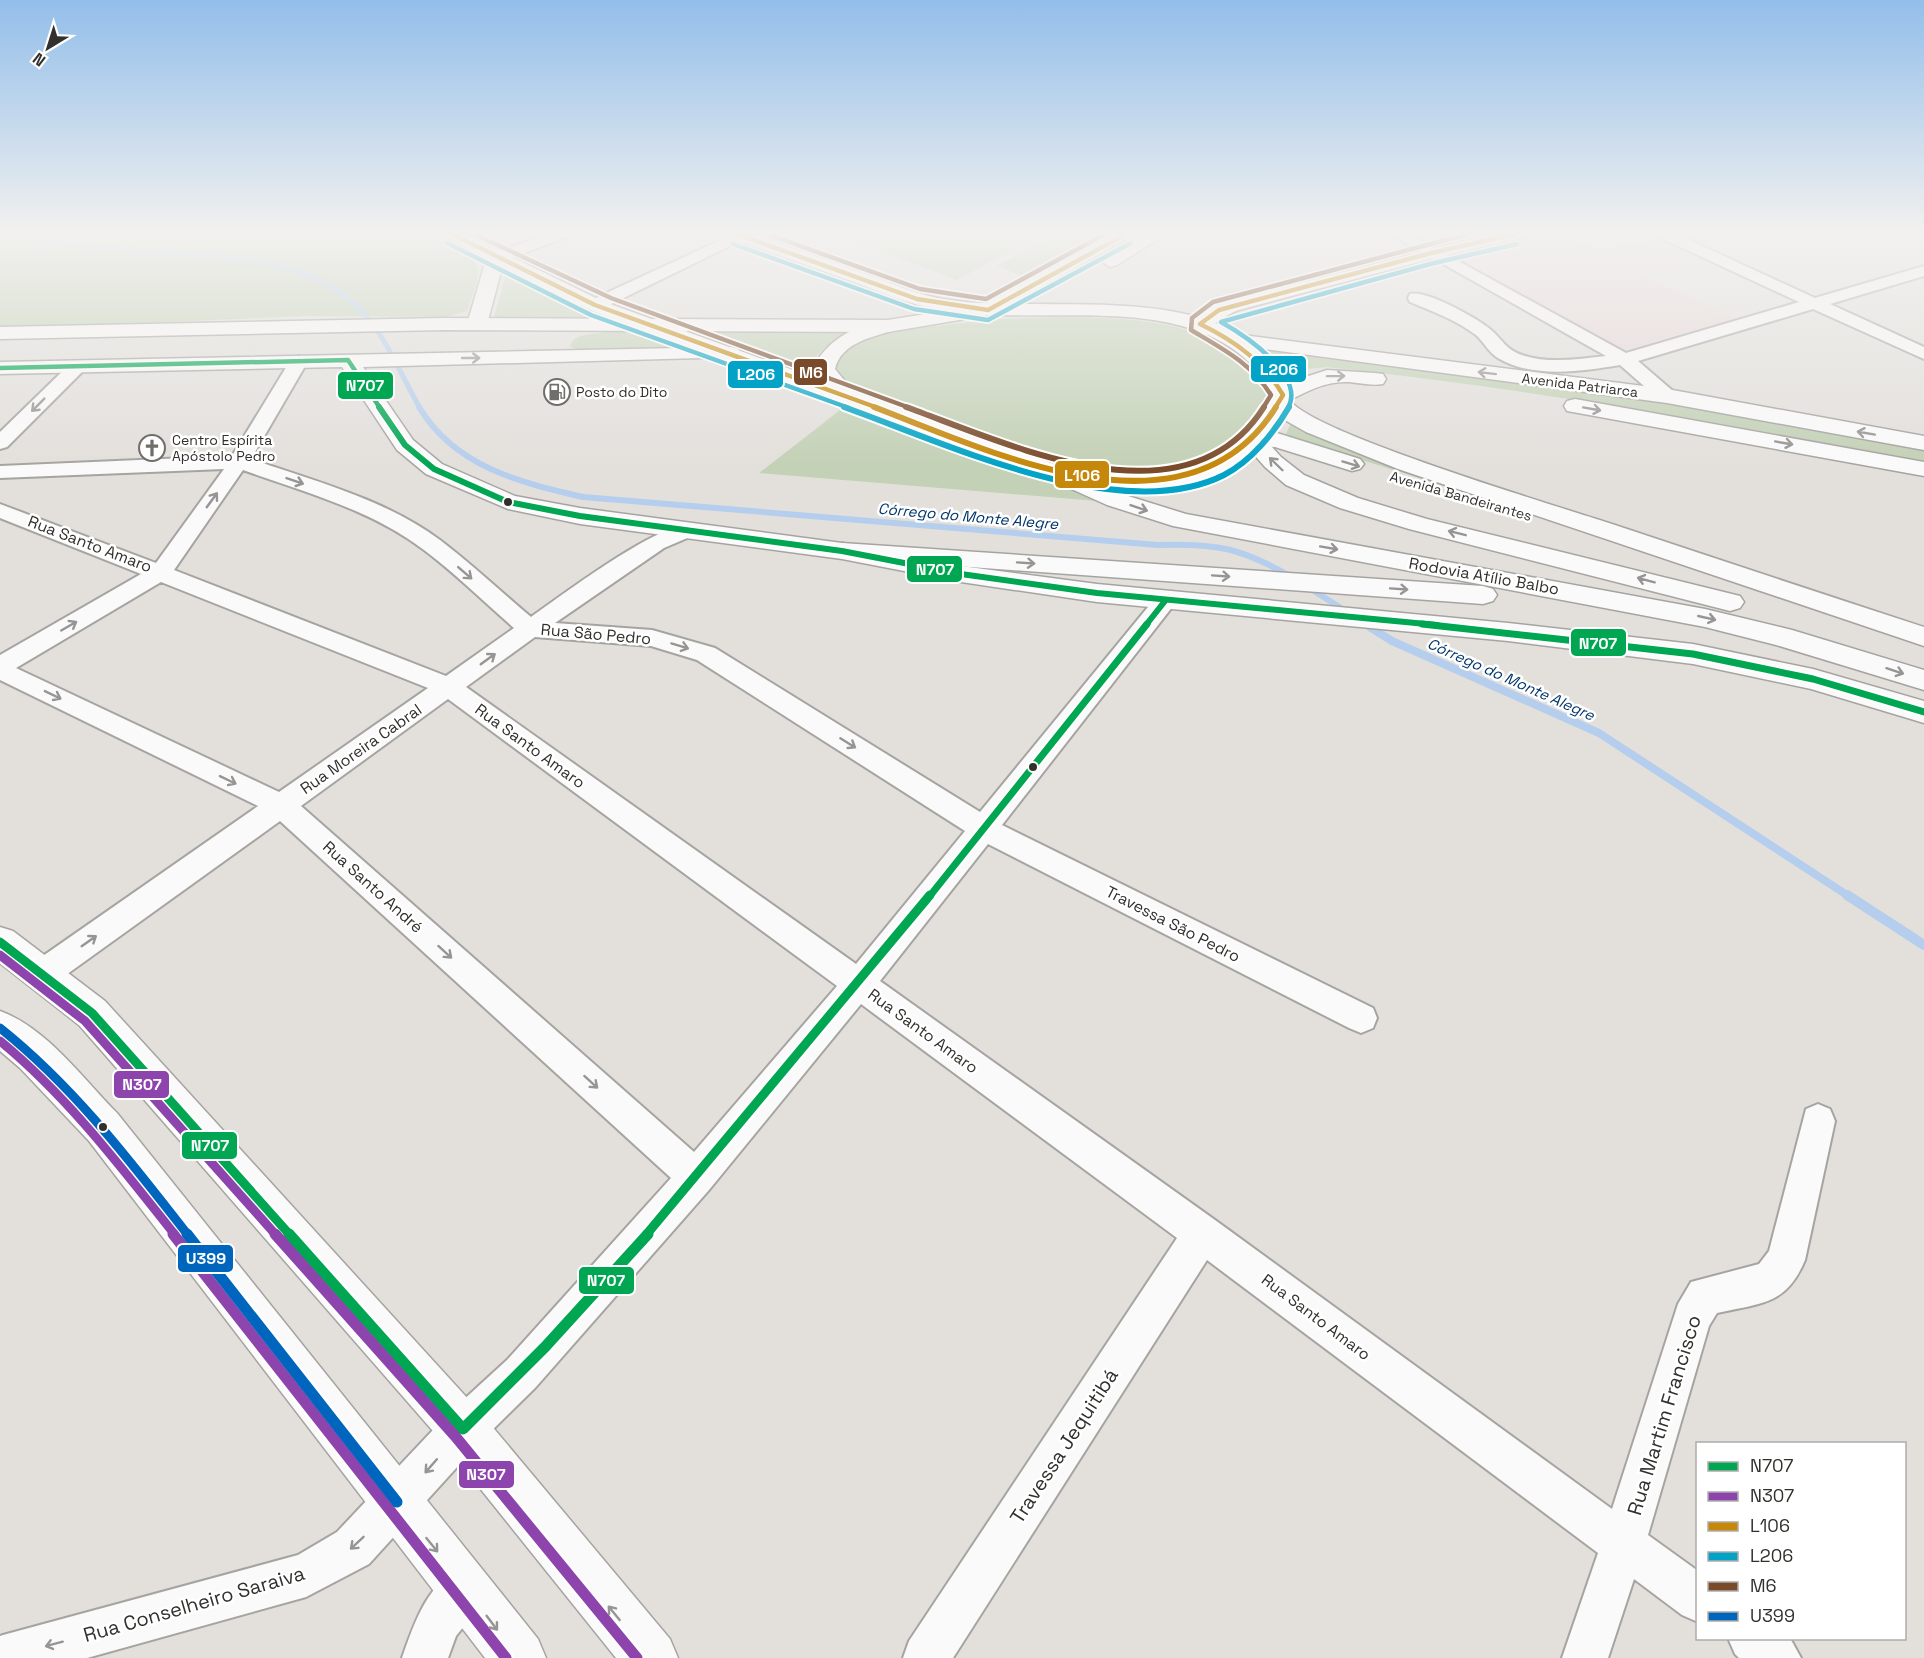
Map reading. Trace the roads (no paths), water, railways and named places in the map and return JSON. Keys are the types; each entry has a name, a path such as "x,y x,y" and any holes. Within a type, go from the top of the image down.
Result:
{"main road":[{"path":"477,324 481,311"},
{"path":"616,311 1046,469 1102,479 1184,478 1204,474 1227,462 1254,441 1281,398"},
{"name":"Avenida Bandeirantes","path":"888,326 979,311"},
{"name":"Avenida Bandeirantes","path":"1068,311 1149,314 1200,324 1235,340 1252,354 1275,380 1284,410 1314,427 1406,464 1924,637"},
{"path":"1200,324 1217,311"},
{"path":"0,333 412,324 888,326"},
{"path":"537,358 556,349 562,341 564,332 551,325"},
{"path":"843,393 824,370 830,352 851,339 888,326"},
{"path":"196,365 190,354 195,347 204,339 234,327"},
{"name":"Avenida Patriarca","path":"1235,340 1667,396 1924,443"},
{"path":"0,368 732,353"},
{"path":"348,360 405,444 434,470 508,502 580,516 842,551 1250,578 1667,610"},
{"name":"Avenida Patriarca","path":"1281,398 1305,381 1321,376 1349,375 1581,406 1924,469"},
{"name":"Avenida Bandeirantes","path":"1254,441 1277,440 1399,478 1669,553"},
{"name":"Rodovia Atílio Balbo","path":"1254,441 1295,480 1348,503 1418,524 1816,625 1924,660"},
{"name":"Rodovia Atílio Balbo","path":"1046,469 1116,500 1182,521 1667,610 1782,637 1924,680"},
{"path":"842,551 962,574 1166,601 1605,642 1693,654 1813,679 1924,712"},
{"path":"1,943 92,1013 462,1429 651,1658"},
{"path":"0,1029 34,1054 103,1127 519,1658"}],"street":[{"path":"1444,311 1474,326 1485,334 1496,348 1514,359 1582,366 1624,359 1789,311"},
{"path":"1538,311 1624,359 1647,376 1667,396"},
{"path":"1831,311 1924,354"},
{"path":"0,668 161,572 239,462 299,361"},
{"path":"0,442 76,367"},
{"path":"0,472 239,462"},
{"name":"Rua São Pedro","path":"239,462 337,496 397,524 431,544 530,629 652,638 705,654 984,829"},
{"name":"Rua Santo Amaro","path":"0,510 449,687 1202,1233 1696,1598"},
{"name":"Rua Moreira Cabral","path":"41,975 530,629 656,543 684,531"},
{"name":"Rua Conselheiro Saraiva","path":"3,1658 306,1575 353,1548 462,1429 521,1374 696,1177 859,984 1166,601"},
{"name":"Rua Santo André","path":"0,668 281,805 696,1177"},
{"name":"Travessa São Pedro","path":"984,829 1361,1018"},
{"name":"Rua Martim Francisco","path":"1585,1658 1623,1545 1692,1318 1705,1296 1770,1281 1786,1260 1818,1121"},
{"name":"Travessa Jequitibá","path":"926,1658 1202,1233"},
{"path":"425,1658 437,1623 466,1588"},
{"path":"1754,1640 1778,1658"}],"waterway":[{"name":"Córrego do Monte Alegre","path":"362,311 384,342 420,408"},
{"name":"Córrego do Monte Alegre","path":"419,407 451,444 490,469 535,485 583,497 1158,545 1197,545 1243,554 1293,578"},
{"name":"Córrego do Monte Alegre","path":"1306,586 1349,613"},
{"name":"Córrego do Monte Alegre","path":"1362,622 1367,625"},
{"name":"Córrego do Monte Alegre","path":"1365,624 1392,641 1599,733 1850,897"},
{"name":"Córrego do Monte Alegre","path":"1847,895 1924,945"}],"place":[{"name":"Posto do Dito","path":"557,392"},
{"name":"Centro Espírita Apóstolo Pedro","path":"152,448"}]}
